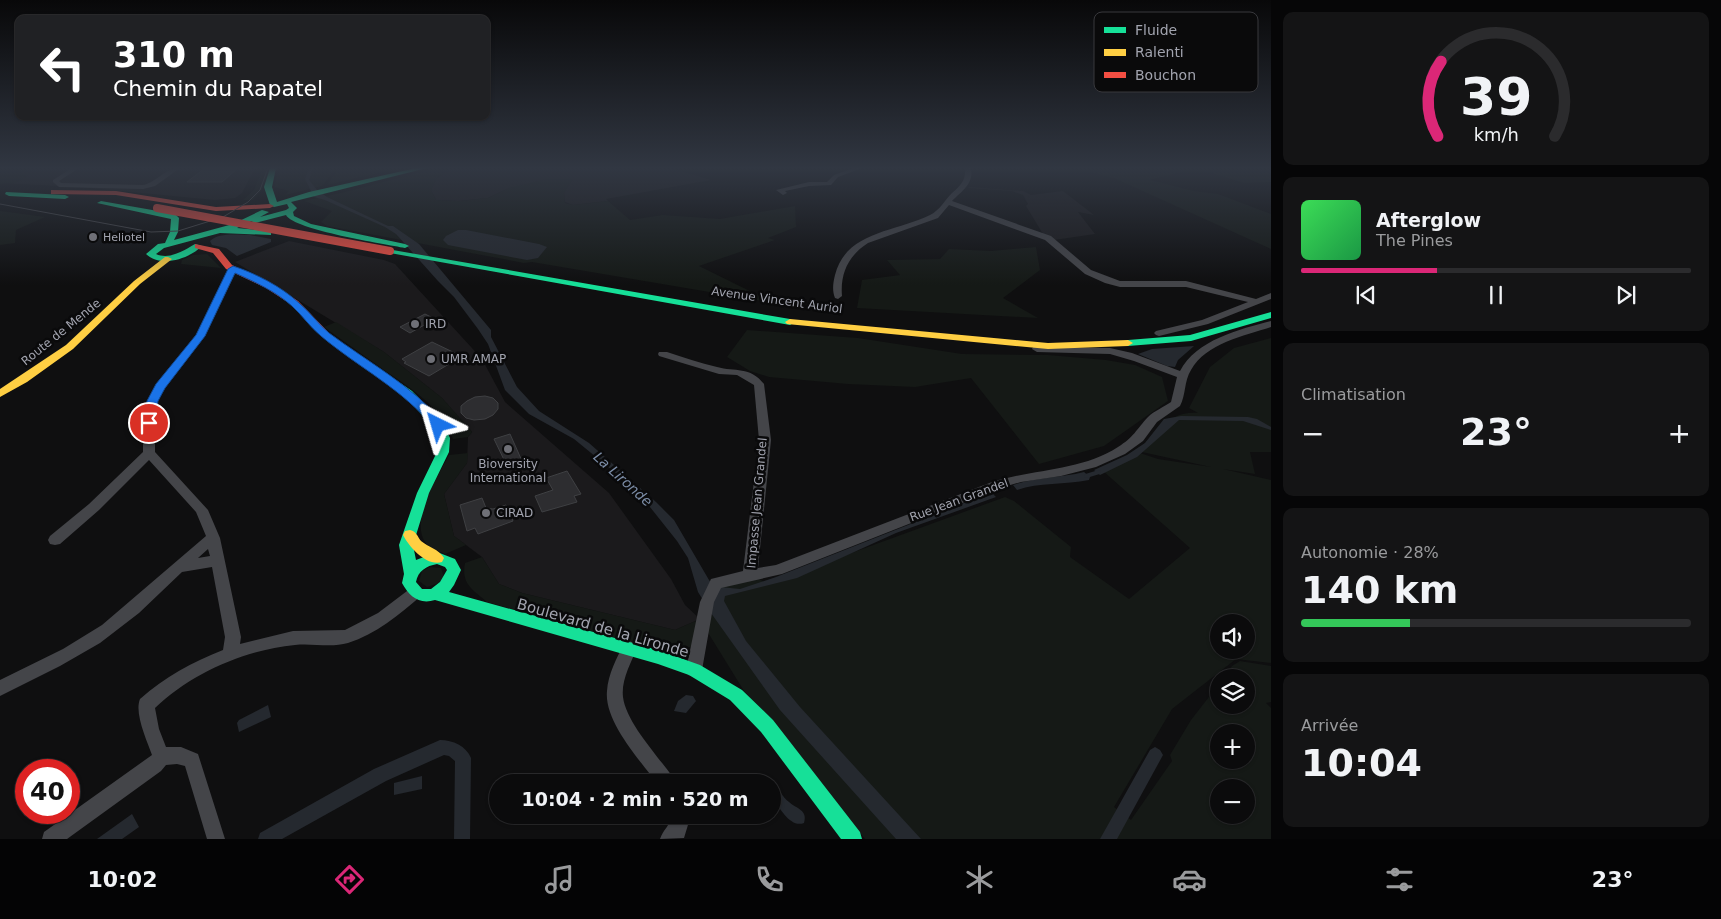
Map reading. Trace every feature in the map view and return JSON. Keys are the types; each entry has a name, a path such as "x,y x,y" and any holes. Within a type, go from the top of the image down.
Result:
{"main road":[{"path":"121,207 176,218 172,238 168,244"},
{"path":"166,207 432,257"},
{"path":"210,207 269,207"},
{"path":"182,255 207,235 223,231 279,207"},
{"path":"216,251 182,255 160,261 151,256 151,252 168,244 244,223 279,207"},
{"path":"279,207 291,217 309,226 432,257"},
{"path":"223,231 261,232 405,251"},
{"path":"185,240 216,251 223,262 233,269 269,286 295,304 324,334 408,393 438,425 444,438 443,452 423,493 406,545 411,573 409,583 416,592 435,594 446,587 453,578 453,567 450,562 437,558 417,545 410,535"},
{"name":"Avenue Vincent Auriol","path":"432,257 735,310 846,324 1020,337 1080,339 1189,330 1233,319 1271,305"},
{"name":"Avenue Vincent Auriol","path":"432,257 646,298 785,322 909,335 1048,346 1150,342 1191,338 1271,315"},
{"name":"Route de Mende","path":"0,394 45,365 89,330 160,261"},
{"path":"411,573 424,561 437,558"},
{"name":"Boulevard de la Lironde","path":"453,578 461,590 480,607"},
{"name":"Boulevard de la Lironde","path":"435,594 629,648 694,670 721,685 751,709 767,726 853,839"}],"street":[{"path":"838,296 839,274 856,247 865,241 935,216 943,207"},
{"path":"962,207 1048,238 1088,272 1108,281 1120,284 1186,284 1259,302"},
{"path":"230,655 233,637 214,538 202,510 149,453 149,423 152,401 160,387 200,336 233,269"},
{"name":"Avenue Vincent Auriol","path":"1160,333 1205,322 1271,296"},
{"name":"Rue Jean Grandel","path":"694,670 702,634 704,614 710,594 716,583 777,570 996,485 1092,464 1120,451 1139,438 1153,418 1176,404 1183,376 1200,352 1225,340 1271,324"},
{"name":"Avenue Vincent Auriol","path":"909,335 1057,351 1108,351 1127,354 1183,376"},
{"name":"Impasse Jean Grandel","path":"663,354 719,371 728,370 748,375 759,384 765,440 750,575"},
{"path":"55,540 94,508 149,453"},
{"path":"0,688 60,658 107,630 196,551 214,538"},
{"path":"180,567 218,560"},
{"path":"161,757 151,729 146,705 167,686 190,673 230,655 276,640 300,637 346,637 394,610 416,592"},
{"path":"629,648 616,687 615,697 630,731 660,774"},
{"path":"51,839 155,765 161,757 177,754 185,755 192,760 216,839"},
{"path":"669,839 678,831 680,824"}],"shaded area":[{"path":"321,207 615,207 630,220 663,215 720,219 795,207 796,227 768,238 775,240 699,266 774,303 532,262 524,263 327,226 321,222 332,211"},
{"path":"1027,207 1084,207 1094,215 1078,212 1095,234 1054,240 1043,234"},
{"path":"1178,207 1253,207 1271,214 1271,249"},
{"path":"0,211 45,217 16,230 15,243 0,245"},
{"path":"289,241 384,260 395,264 482,359 505,402 609,493 671,579 685,605 700,619 675,630 522,593 499,584 482,557 454,536 444,494 467,463 468,437 472,432 442,398 384,352 235,262"},
{"path":"1036,247 1040,270 1003,298 1038,318 857,308 862,280 900,275 887,260 940,259 949,249 991,251"},
{"path":"207,254 221,268 181,264 182,260 193,255"},
{"path":"336,322 384,352 442,398 472,432 468,437 453,439 441,417 424,399 324,327"},
{"path":"747,330 858,338 962,354 1048,355 1106,360 1135,365 1162,377 1168,401 1104,446 1039,464 971,378 915,387 848,384 769,377 750,371 727,357"},
{"path":"1271,338 1271,452 1250,452 1255,474 1223,469 1271,480 1271,663 1236,659 1223,669 1210,669 1210,679 1172,709 1114,807 1131,820 1172,761 1170,755 1191,720 1210,696 1210,714 1255,714 1255,669 1230,669 1232,666 1240,661 1271,666 1271,702 1266,703 1271,708 1271,839 865,839 744,691 707,631 720,586 756,577 764,582 835,559 1005,497 1014,501 1071,547 1070,557 1129,599 1190,548 1103,471 1134,451 1158,459 1211,467 1137,451 1157,430 1171,419 1188,413 1198,413 1189,408 1210,367 1234,348"},
{"path":"468,453 467,463 444,494 454,536 466,545 445,554 431,548 425,542 421,533 423,510 427,498 449,455"},
{"path":"482,557 499,584 522,593 675,630 700,619 692,646 678,652 663,651 487,602 469,586 464,570 465,563"},
{"path":"430,567 441,568 444,577 439,583 427,587 419,581 422,571"}],"water":[{"name":"La Lironde","path":"341,207 348,207 388,226 393,226 419,244 491,330 491,337 517,387 539,411 589,443 674,520 709,580 717,590 720,587 740,589 776,577 974,499 993,494 996,497 896,533 797,578 725,596 724,601 746,641 800,707 921,839 896,839 780,710 711,613 698,592 688,558 646,502 618,475 574,439 529,414 505,390 488,344 478,329 454,297 396,234"},
{"path":"458,230 466,230 547,247 538,258 527,260 448,245 443,240 446,236"},
{"path":"223,235 250,235 271,239 271,242 237,256 226,248 212,245 210,241"},
{"path":"1194,346 1178,360 1175,367 1167,366 1138,354 1152,349"},
{"path":"1181,416 1248,417 1257,419 1271,427 1271,430 1243,421 1179,420 1137,457 1100,475 1094,470 1127,455 1145,443 1164,419"},
{"path":"1084,472 1090,477 1089,480 1025,487 1017,490 1013,485 1030,480"},
{"path":"686,695 693,696 696,701 686,713 674,711 678,701"},
{"path":"268,705 271,717 239,732 237,723 239,720"},
{"path":"422,776 422,789 394,795 394,783"},
{"path":"781,793 803,812 804,823 795,823 781,810"},
{"path":"132,814 139,827 122,839 97,839"}],"building":[{"name":"IRD","path":"425,314 435,319 410,333 400,327"},
{"name":"UMR AMAP","path":"432,342 457,354 455,355 459,358 429,376 404,363 406,362 402,359"},
{"name":"UMR AMAP","path":"485,396 493,398 498,403 498,409 493,415 485,419 474,420 466,418 461,413 461,406 467,401 475,397"},
{"name":"Bioversity International","path":"510,434 522,461 507,466 494,439"},
{"name":"CIRAD","path":"567,471 581,494 574,496 577,502 542,512 535,496 553,490 546,478"},
{"name":"CIRAD","path":"482,498 486,508 493,509 506,505 513,521 478,534 475,528 467,531 460,505"}],"waterway":[{"path":"1086,476 1099,472"},
{"path":"266,839 380,775 440,748 453,750 463,758 462,839"},
{"path":"1108,839 1155,755"}],"tram line":[{"path":"17,207 151,232 178,231 223,217 239,207"}],"traffic: fast":[{"path":"124,207 175,218 174,232 168,244"},
{"path":"255,221 289,212 292,207"},
{"path":"198,246 174,258 162,259 150,254 161,246 236,226 265,212"},
{"path":"289,212 291,217 309,226 405,246"},
{"path":"223,231 247,230 268,233"},
{"path":"390,251 790,322"},
{"path":"1128,343 1191,338 1271,315"},
{"path":"327,336 408,393 438,425 444,438 443,452 423,493 406,545 411,573"},
{"path":"437,558 450,563 454,570 449,581 435,594 429,596 417,593 409,583 412,573 418,565 427,560 437,558"},
{"path":"435,594 658,657 694,670 736,695 767,726 853,839"}],"traffic: slow":[{"path":"0,394 35,372 69,347 137,282 168,259"},
{"path":"790,322 1048,346 1128,343"},
{"path":"410,535 417,545 437,558"}],"traffic: jam":[{"path":"204,207 216,209 249,207"},
{"path":"157,208 390,251"},
{"path":"198,246 216,251 229,267 269,286 295,303 327,336"}],"place":[{"name":"Heliotel","path":"93,237"},
{"name":"IRD","path":"415,324"},
{"name":"UMR AMAP","path":"431,359"},
{"name":"Bioversity International","path":"508,449"},
{"name":"CIRAD","path":"486,513"}],"route":[{"path":"149,423 152,401 160,387 189,353 200,336 233,269 248,274 295,304 324,334 408,393 438,425"}]}
